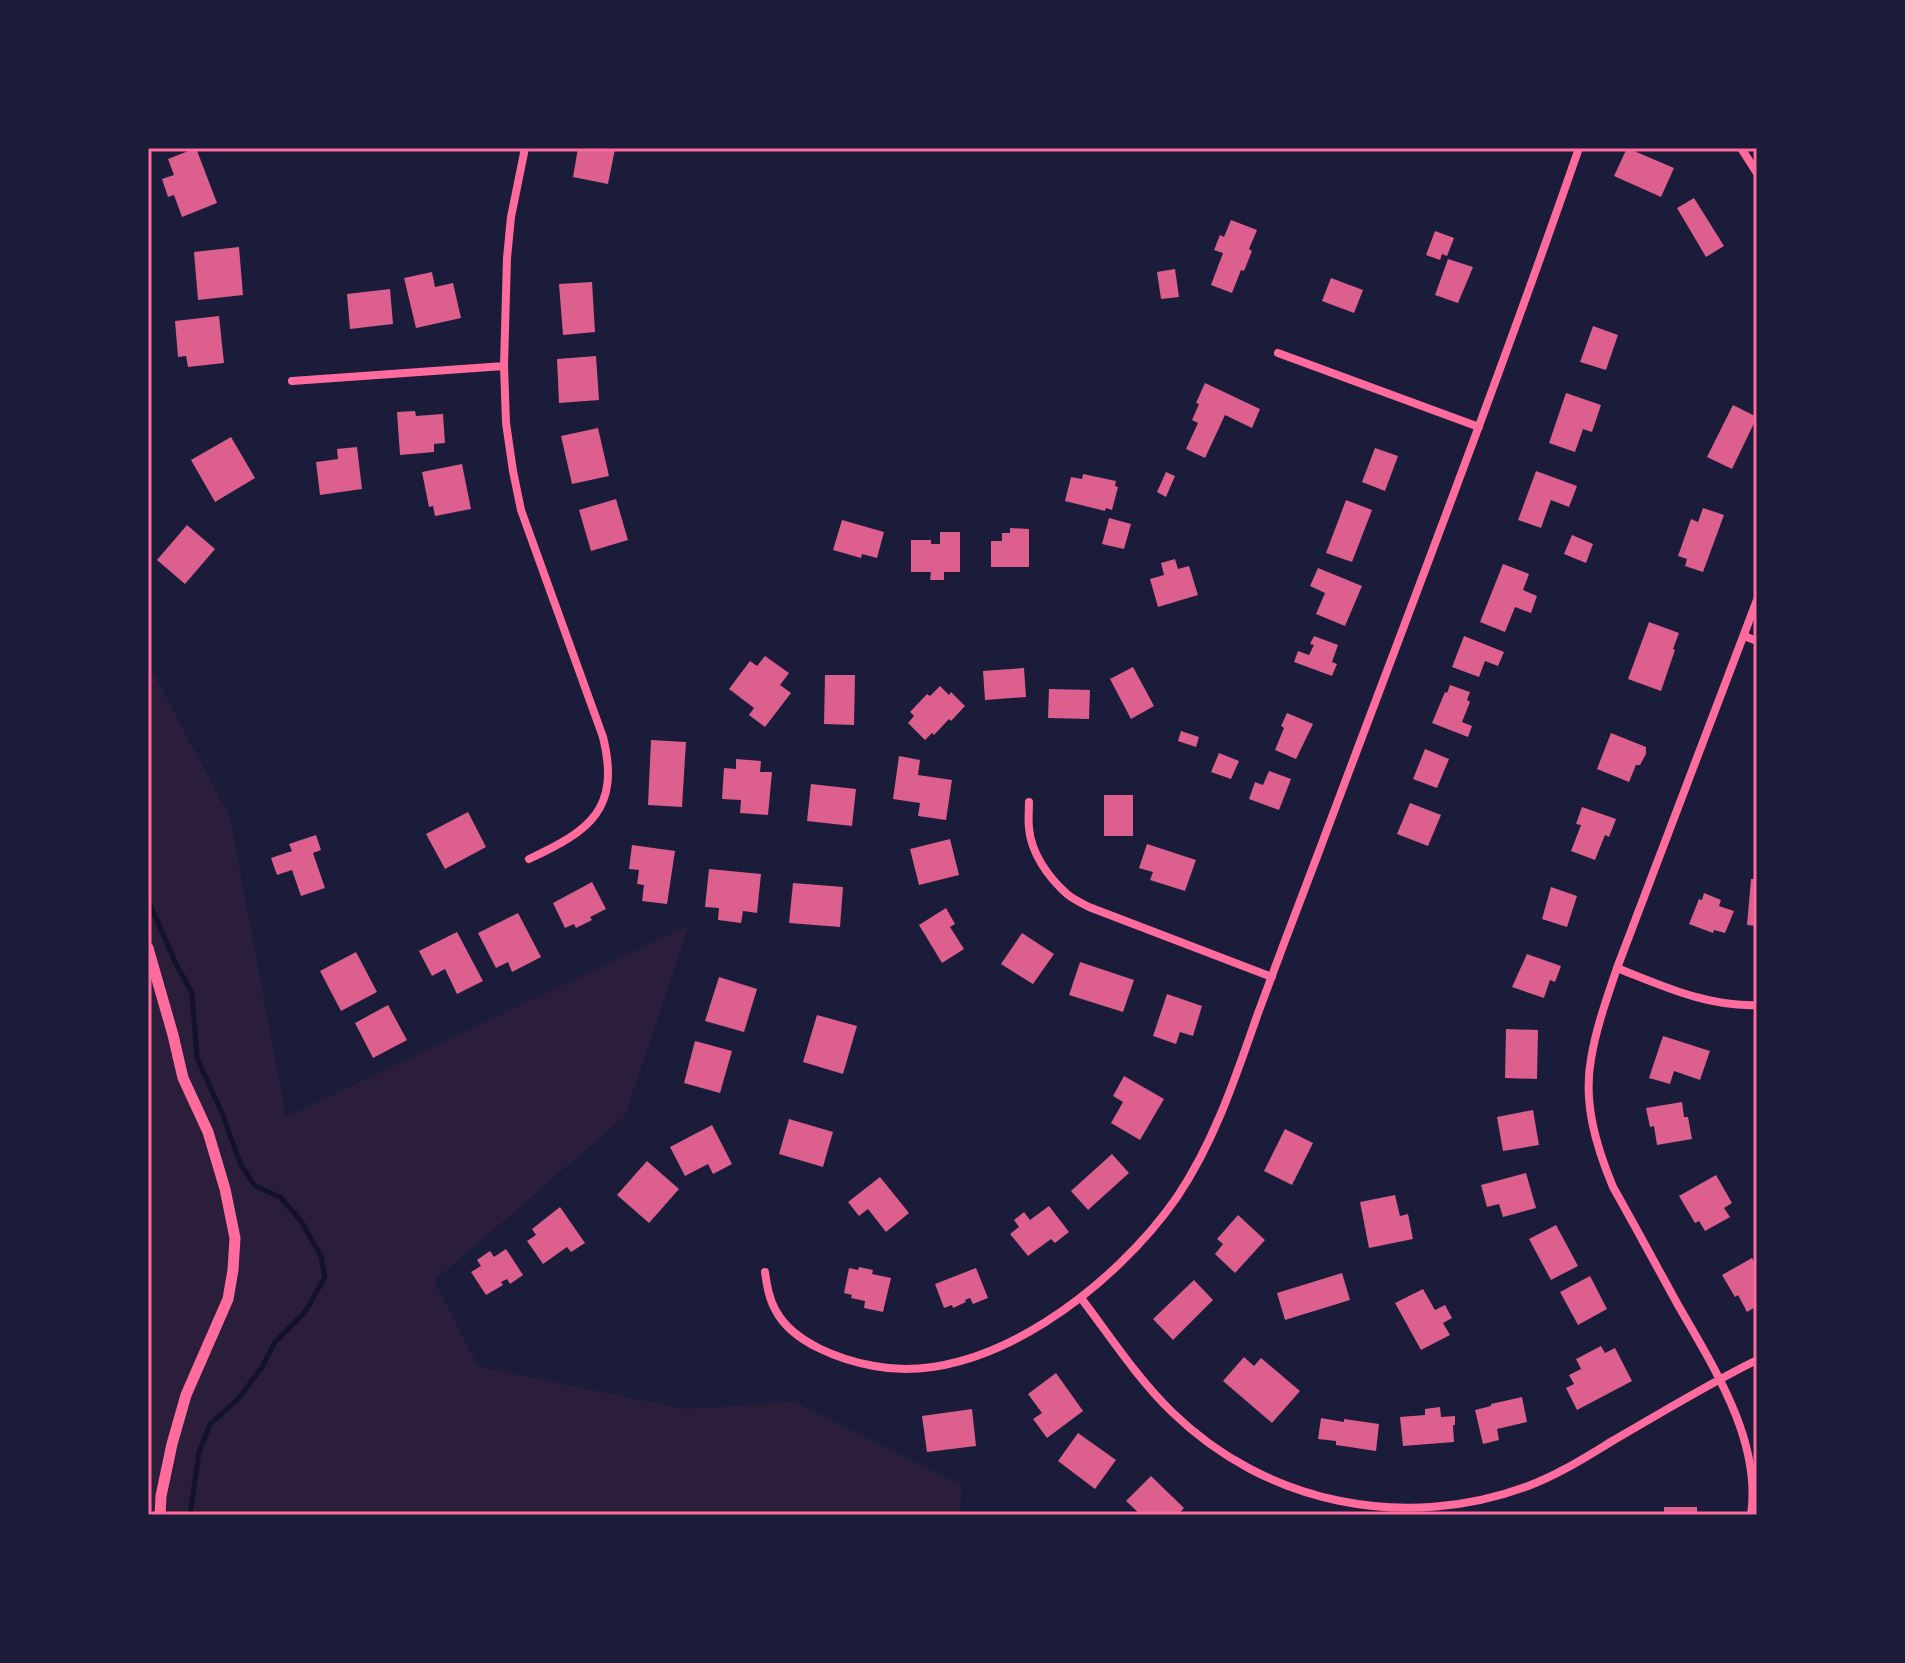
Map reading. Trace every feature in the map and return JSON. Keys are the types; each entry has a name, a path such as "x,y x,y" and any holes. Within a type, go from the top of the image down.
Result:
{"street":[{"path":"525,148 511,217 507,258 506,423 521,510 598,722 608,757 609,780 602,803 579,832 529,859"},
{"path":"765,1272 768,1294 780,1319 821,1350 845,1360 880,1368 916,1370 942,1367 971,1358 1008,1343 1045,1322 1081,1298 1118,1267 1151,1231 1199,1162 1223,1110 1521,317 1579,148"},
{"path":"1741,148 1757,173"},
{"path":"1278,353 1479,427"},
{"path":"292,381 504,366"},
{"path":"1751,1515 1752,1480 1737,1419 1720,1379 1613,1187 1600,1156 1589,1095 1590,1062 1598,1025 1617,968 1757,600"},
{"path":"1744,636 1757,641"},
{"path":"1029,802 1028,826 1038,857 1068,895 1089,907 1272,977"},
{"path":"148,948 183,1078 208,1132 225,1189 235,1238 228,1299 186,1395 172,1444 160,1515"},
{"path":"1617,968 1690,996 1740,1006 1757,1005"},
{"path":"1081,1298 1172,1413 1236,1462 1301,1491 1377,1511 1462,1504 1529,1486 1757,1360"}],"shaded area":[{"path":"148,663 230,817 286,1117 689,925 625,1116 434,1281 479,1367 685,1409 795,1402 962,1486 960,1515 148,1515"}],"building":[{"path":"196,148 217,203 182,217 174,195 168,197 162,179 174,175 168,159"},
{"path":"578,148 615,149 608,184 573,177"},
{"path":"1627,148 1674,168 1661,197 1614,176"},
{"path":"1694,198 1724,246 1706,257 1677,208"},
{"path":"1231,220 1257,230 1249,249 1252,251 1232,293 1211,285 1223,253 1214,250"},
{"path":"1435,231 1454,238 1447,256 1442,254 1440,260 1426,255"},
{"path":"239,247 243,295 198,300 194,252"},
{"path":"1448,259 1473,267 1458,303 1435,295"},
{"path":"1175,269 1179,297 1161,299 1157,272"},
{"path":"432,272 435,287 453,283 461,318 416,328 404,278"},
{"path":"1331,278 1363,290 1354,313 1322,301"},
{"path":"592,282 595,332 563,335 559,284"},
{"path":"390,289 393,324 350,329 347,294"},
{"path":"219,316 224,363 188,367 186,356 178,357 175,321"},
{"path":"1593,326 1618,335 1606,370 1580,362"},
{"path":"596,356 599,400 559,403 557,359"},
{"path":"1205,383 1260,409 1252,428 1225,415 1205,458 1186,449 1198,423 1192,420"},
{"path":"1566,393 1601,405 1592,432 1583,429 1575,452 1549,443"},
{"path":"1733,405 1757,417 1732,469 1707,457"},
{"path":"415,411 416,416 443,414 445,443 434,444 434,452 400,455 397,412"},
{"path":"598,428 609,476 572,484 561,436"},
{"path":"231,437 255,478 215,502 191,460"},
{"path":"357,447 362,489 320,495 316,462 338,459 337,449"},
{"path":"1375,448 1398,456 1385,491 1362,482"},
{"path":"462,464 471,509 435,516 433,506 429,507 422,472"},
{"path":"1536,471 1577,486 1569,507 1551,500 1541,528 1518,520"},
{"path":"1166,472 1175,476 1166,497 1157,492"},
{"path":"1083,474 1116,481 1115,486 1118,487 1112,510 1065,501 1071,477 1082,479"},
{"path":"616,499 628,540 591,551 579,510"},
{"path":"1346,500 1372,510 1352,562 1326,553"},
{"path":"1703,508 1724,515 1703,572 1685,566 1687,559 1678,556 1691,519 1698,522"},
{"path":"1109,518 1131,524 1124,549 1102,544"},
{"path":"842,520 884,532 877,558 862,554 861,558 833,550"},
{"path":"187,525 215,549 185,584 157,560"},
{"path":"1010,528 1029,529 1029,567 991,567 991,541 1002,541 1002,533 1010,533"},
{"path":"940,532 960,532 960,572 944,572 944,580 930,580 931,572 911,572 911,540 931,540 931,544 940,544"},
{"path":"1572,535 1593,544 1586,563 1564,554"},
{"path":"1175,559 1178,569 1189,566 1198,595 1158,607 1150,579 1164,575 1161,563"},
{"path":"1503,564 1529,574 1523,590 1537,596 1531,613 1515,607 1505,632 1480,622"},
{"path":"1318,568 1362,586 1345,626 1316,614 1325,593 1310,586"},
{"path":"1649,622 1679,633 1661,691 1628,679"},
{"path":"1314,636 1338,645 1332,662 1337,664 1332,676 1294,662 1298,651 1309,655"},
{"path":"1464,636 1504,652 1498,666 1485,661 1479,677 1452,667"},
{"path":"765,656 789,673 780,685 791,693 765,727 749,715 754,708 729,689 750,661 757,666"},
{"path":"1133,667 1154,706 1131,719 1110,679"},
{"path":"1024,668 1026,697 985,700 983,671"},
{"path":"825,675 855,675 854,725 824,724"},
{"path":"1450,685 1470,692 1467,700 1470,702 1462,722 1472,726 1468,737 1432,723"},
{"path":"940,686 965,706 925,740 908,723 914,716 910,712 927,694 930,696"},
{"path":"1049,689 1090,690 1089,719 1048,718"},
{"path":"1287,713 1313,724 1296,759 1275,750"},
{"path":"1181,731 1199,737 1196,747 1178,741"},
{"path":"1611,733 1646,747 1646,754 1640,765 1636,765 1629,782 1597,769"},
{"path":"651,740 686,742 682,807 648,805"},
{"path":"1425,749 1449,759 1437,788 1413,779"},
{"path":"1219,753 1239,761 1231,779 1211,772"},
{"path":"899,756 920,760 918,775 952,780 946,820 918,816 920,803 893,799"},
{"path":"736,759 761,761 760,772 772,772 768,815 740,813 741,800 722,799 724,768 736,769"},
{"path":"1269,771 1291,779 1279,810 1249,799 1255,782 1263,785"},
{"path":"811,784 856,789 852,826 807,821"},
{"path":"1104,795 1133,795 1133,836 1104,836"},
{"path":"1410,803 1441,815 1428,846 1397,834"},
{"path":"1582,807 1616,819 1609,837 1605,835 1595,860 1571,851 1581,825 1576,824"},
{"path":"468,812 486,847 445,869 426,834"},
{"path":"316,835 321,850 313,853 325,888 301,896 292,870 277,875 271,858 292,851 289,844"},
{"path":"950,839 959,875 919,885 910,849"},
{"path":"1147,844 1196,860 1185,891 1150,880 1153,872 1139,868"},
{"path":"632,845 675,851 667,904 642,901 644,885 637,884 639,870 629,869"},
{"path":"709,869 761,874 757,913 743,911 741,923 718,920 719,908 705,907"},
{"path":"1751,879 1757,879 1757,926 1747,925"},
{"path":"592,882 606,909 576,928 574,924 565,928 553,903"},
{"path":"793,883 843,887 840,927 789,923"},
{"path":"1551,887 1577,896 1567,927 1542,919"},
{"path":"1704,893 1721,900 1719,906 1734,911 1725,933 1714,930 1713,933 1689,924"},
{"path":"946,908 955,924 950,927 964,949 942,963 919,925"},
{"path":"518,913 541,957 512,972 508,962 496,968 478,933"},
{"path":"457,932 483,981 457,994 445,969 432,976 419,951"},
{"path":"1022,933 1054,954 1033,984 1001,964"},
{"path":"356,952 377,992 341,1011 320,971"},
{"path":"1527,954 1561,966 1555,982 1550,980 1544,998 1512,987"},
{"path":"1080,962 1134,980 1123,1012 1069,995"},
{"path":"719,977 757,989 744,1032 705,1021"},
{"path":"1167,994 1202,1006 1193,1036 1180,1032 1176,1044 1153,1036"},
{"path":"388,1005 407,1040 373,1058 355,1023"},
{"path":"817,1015 857,1026 843,1074 803,1062"},
{"path":"1506,1029 1538,1030 1537,1079 1505,1078"},
{"path":"1663,1036 1710,1051 1700,1080 1674,1071 1670,1084 1649,1078"},
{"path":"695,1041 732,1051 720,1093 684,1083"},
{"path":"1124,1076 1164,1099 1140,1140 1111,1123 1123,1102 1113,1096"},
{"path":"1682,1102 1692,1139 1657,1145 1654,1126 1650,1127 1646,1108"},
{"path":"1533,1110 1539,1145 1503,1151 1497,1117"},
{"path":"789,1119 833,1132 823,1167 779,1154"},
{"path":"712,1125 732,1164 713,1174 708,1164 685,1176 670,1147"},
{"path":"1285,1129 1313,1143 1292,1185 1264,1171"},
{"path":"1112,1154 1129,1173 1088,1210 1071,1191"},
{"path":"647,1161 679,1189 649,1223 617,1195"},
{"path":"1526,1173 1536,1208 1503,1217 1499,1204 1487,1207 1481,1185"},
{"path":"1716,1175 1732,1203 1724,1208 1730,1217 1705,1231 1699,1221 1695,1223 1679,1196"},
{"path":"880,1177 909,1213 886,1232 868,1209 859,1216 848,1202"},
{"path":"1395,1195 1400,1216 1408,1214 1413,1239 1369,1248 1360,1202"},
{"path":"1049,1206 1069,1232 1055,1243 1051,1239 1028,1256 1010,1234 1019,1227 1014,1220 1024,1212 1030,1220"},
{"path":"560,1207 585,1243 571,1252 567,1247 543,1264 527,1241 536,1235 532,1229"},
{"path":"1238,1215 1265,1240 1235,1273 1215,1254 1223,1244 1217,1239"},
{"path":"1556,1225 1578,1266 1551,1280 1529,1239"},
{"path":"506,1249 523,1275 510,1284 507,1279 501,1282 503,1285 486,1295 471,1272 481,1266 477,1260 490,1251 494,1257"},
{"path":"1752,1258 1757,1267 1757,1306 1747,1312 1722,1275"},
{"path":"859,1267 891,1278 883,1312 864,1308 865,1301 844,1293 849,1268 858,1270"},
{"path":"976,1268 988,1298 973,1304 970,1298 953,1308 952,1305 944,1308 935,1284"},
{"path":"1342,1273 1350,1300 1285,1320 1277,1293"},
{"path":"1590,1276 1607,1309 1578,1325 1560,1292"},
{"path":"1194,1280 1213,1300 1173,1340 1153,1319"},
{"path":"1423,1289 1435,1310 1445,1305 1452,1318 1443,1323 1450,1335 1421,1350 1395,1303"},
{"path":"1601,1346 1605,1353 1615,1348 1632,1381 1577,1410 1566,1388 1574,1384 1569,1375 1581,1369 1576,1359"},
{"path":"1244,1357 1254,1366 1261,1358 1300,1391 1272,1423 1223,1381"},
{"path":"1056,1373 1083,1411 1047,1438 1033,1419 1042,1413 1028,1394"},
{"path":"1522,1397 1527,1422 1497,1429 1499,1440 1483,1444 1475,1410"},
{"path":"1440,1407 1441,1417 1455,1416 1454,1442 1403,1446 1400,1417 1425,1415 1425,1409"},
{"path":"972,1409 976,1446 927,1452 922,1416"},
{"path":"1321,1418 1379,1424 1376,1451 1318,1439"},
{"path":"1078,1433 1116,1460 1095,1489 1058,1461"},
{"path":"1151,1476 1184,1508 1178,1515 1141,1515 1126,1501"},
{"path":"1664,1507 1697,1507 1697,1515 1664,1515"}],"waterway":[{"path":"148,900 192,993 197,1058 241,1165 255,1186 280,1197 301,1221 321,1256 325,1277 305,1312 275,1342 262,1367 238,1399 210,1424 199,1452 190,1515"}]}
